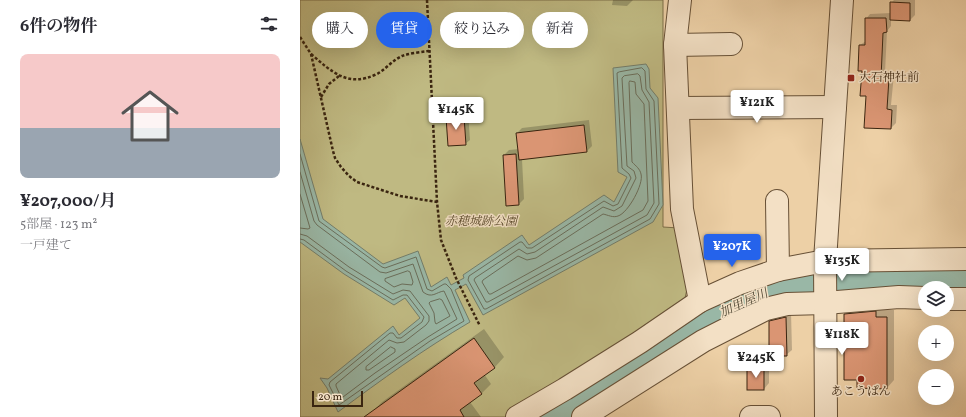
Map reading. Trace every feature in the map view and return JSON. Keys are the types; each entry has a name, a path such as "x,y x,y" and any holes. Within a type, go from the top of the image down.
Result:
{"street":[{"path":"680,0 675,45 682,209 700,301"},
{"path":"826,417 825,264 842,0"},
{"path":"675,45 731,44"},
{"path":"678,108 835,107"},
{"path":"777,201 778,270"},
{"path":"517,417 634,346 700,301 740,283 778,270 825,264 966,259"},
{"path":"583,417 703,341 766,309 787,304 825,300 918,298"},
{"path":"954,298 966,299"},
{"path":"751,417 769,417"}],"path":[{"path":"427,0 437,202 441,240 456,278 480,326"},
{"path":"300,37 311,54 333,73 343,78 357,79 367,77 377,73 402,56 430,51"},
{"path":"311,54 335,158 349,176 357,182 400,196 437,202"},
{"path":"321,97 329,84 339,76"}],"green space":[{"name":"赤穂城跡公園","path":"300,0 663,0 663,227 679,228 687,289 683,307 518,417 300,417"}],"water":[{"path":"646,64 649,69 650,88 658,98 663,205 653,222 483,315 466,284 455,290 470,322 403,365 338,412 327,388 320,378 328,379 393,326 399,335 420,318 405,298 394,305 344,274 300,242 300,139 323,219 383,264 418,251 431,287 447,277 451,285 464,278 463,275 522,235 529,245 604,195 614,202 627,177 618,172 613,68"}],"building":[{"path":"890,2 910,3 910,21 890,20"},
{"path":"865,18 886,18 887,32 883,33 881,78 889,78 887,109 892,110 891,129 864,128 866,96 860,96 862,71 858,71 859,45 865,45"},
{"path":"464,116 466,145 448,146 446,117"},
{"path":"584,125 587,152 519,160 516,133"},
{"path":"516,154 519,205 506,206 503,155"},
{"path":"876,311 876,317 887,317 887,389 857,388 857,380 844,380 844,314"},
{"path":"786,317 787,356 769,356 769,321"},
{"path":"474,338 495,368 474,383 482,394 460,410 464,417 364,417"},
{"path":"747,368 764,368 764,390 747,390"}],"waterway":[{"name":"加里屋川","path":"548,417 671,341 724,312 778,290 851,279 966,279"}],"place":[{"name":"大石神社前","path":"851,78"},
{"name":"あこうぱん","path":"861,379"}]}
